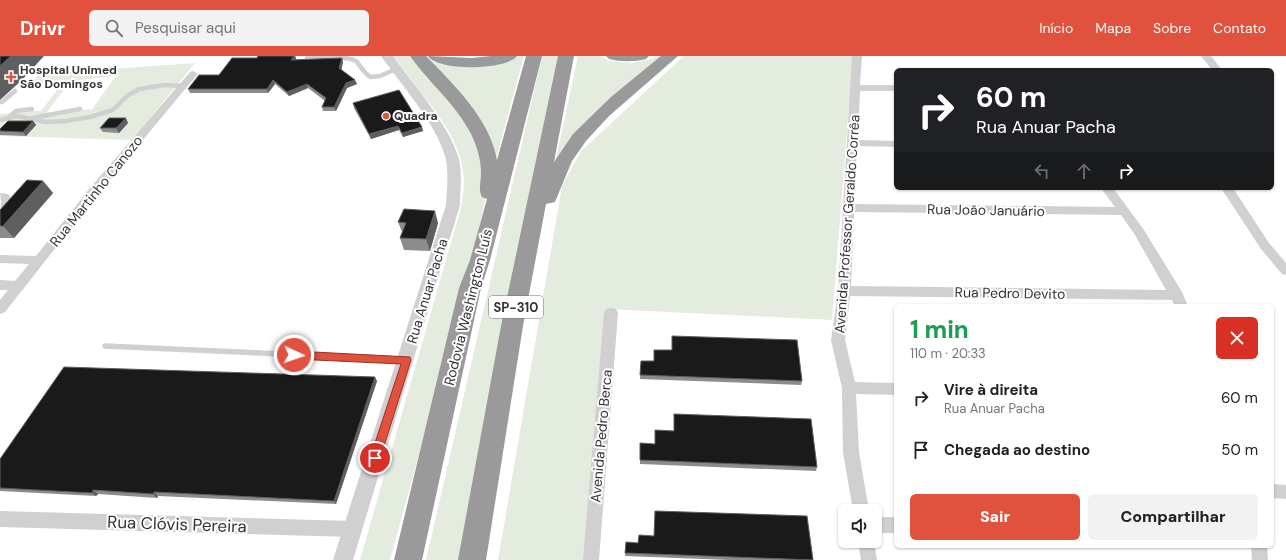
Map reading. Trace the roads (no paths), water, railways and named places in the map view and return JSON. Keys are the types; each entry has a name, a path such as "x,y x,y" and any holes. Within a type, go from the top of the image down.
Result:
{"highway":[{"path":"418,56 469,115 480,135 488,157 491,172 490,189 470,288"},
{"path":"436,56 450,61 473,63 509,56"},
{"name":"Rodovia Washington Luís","path":"408,560 470,288 480,260 534,56"},
{"name":"SP-310","path":"472,560 486,486 512,326 566,56"},
{"path":"614,56 630,58 641,56"},
{"path":"512,326 548,199 564,161 582,135 598,118 670,56"},
{"path":"400,560 426,482"},
{"path":"484,560 490,515 486,486"}],"street":[{"name":"Rua Anuar Pacha","path":"343,560 452,207 454,178 452,157 442,133 387,56"},
{"name":"Avenida Professor Geraldo Corrêa","path":"857,56 844,291 838,340 849,388 851,452 860,504"},
{"path":"1206,56 1215,68"},
{"name":"Rua Martinho Canozo","path":"0,309 94,191 193,74"},
{"path":"856,88 894,88"},
{"path":"853,143 894,144"},
{"path":"1108,190 1140,233 1179,300"},
{"path":"1228,190 1266,246 1286,271"},
{"path":"0,197 4,197 7,201 5,207 0,213"},
{"name":"Rua João Januário","path":"848,208 1124,211"},
{"path":"0,259 39,260"},
{"path":"0,285 18,286"},
{"name":"Rua Pedro Devito","path":"844,291 1179,300"},
{"name":"Avenida Pedro Berca","path":"592,560 611,313"},
{"path":"849,388 894,389"},
{"path":"1274,491 1286,492"},
{"name":"Rua Clóvis Pereira","path":"0,519 353,529"},
{"path":"882,525 894,525"},
{"path":"867,548 869,560"},
{"path":"1259,548 1260,560"}],"lane":[{"path":"307,58 347,56 356,59 367,76 371,78 396,70"},
{"path":"0,120 17,116 46,122 66,121 90,117 113,110 126,96 139,89 155,86 182,86"},
{"path":"1,103 15,91"},
{"path":"9,117 12,111 32,109"},
{"path":"32,118 80,109"},
{"path":"105,346 406,360"}],"place":[{"name":"Hospital Unimed São Domingos","path":"11,77"},
{"name":"Quadra","path":"386,116"}]}
